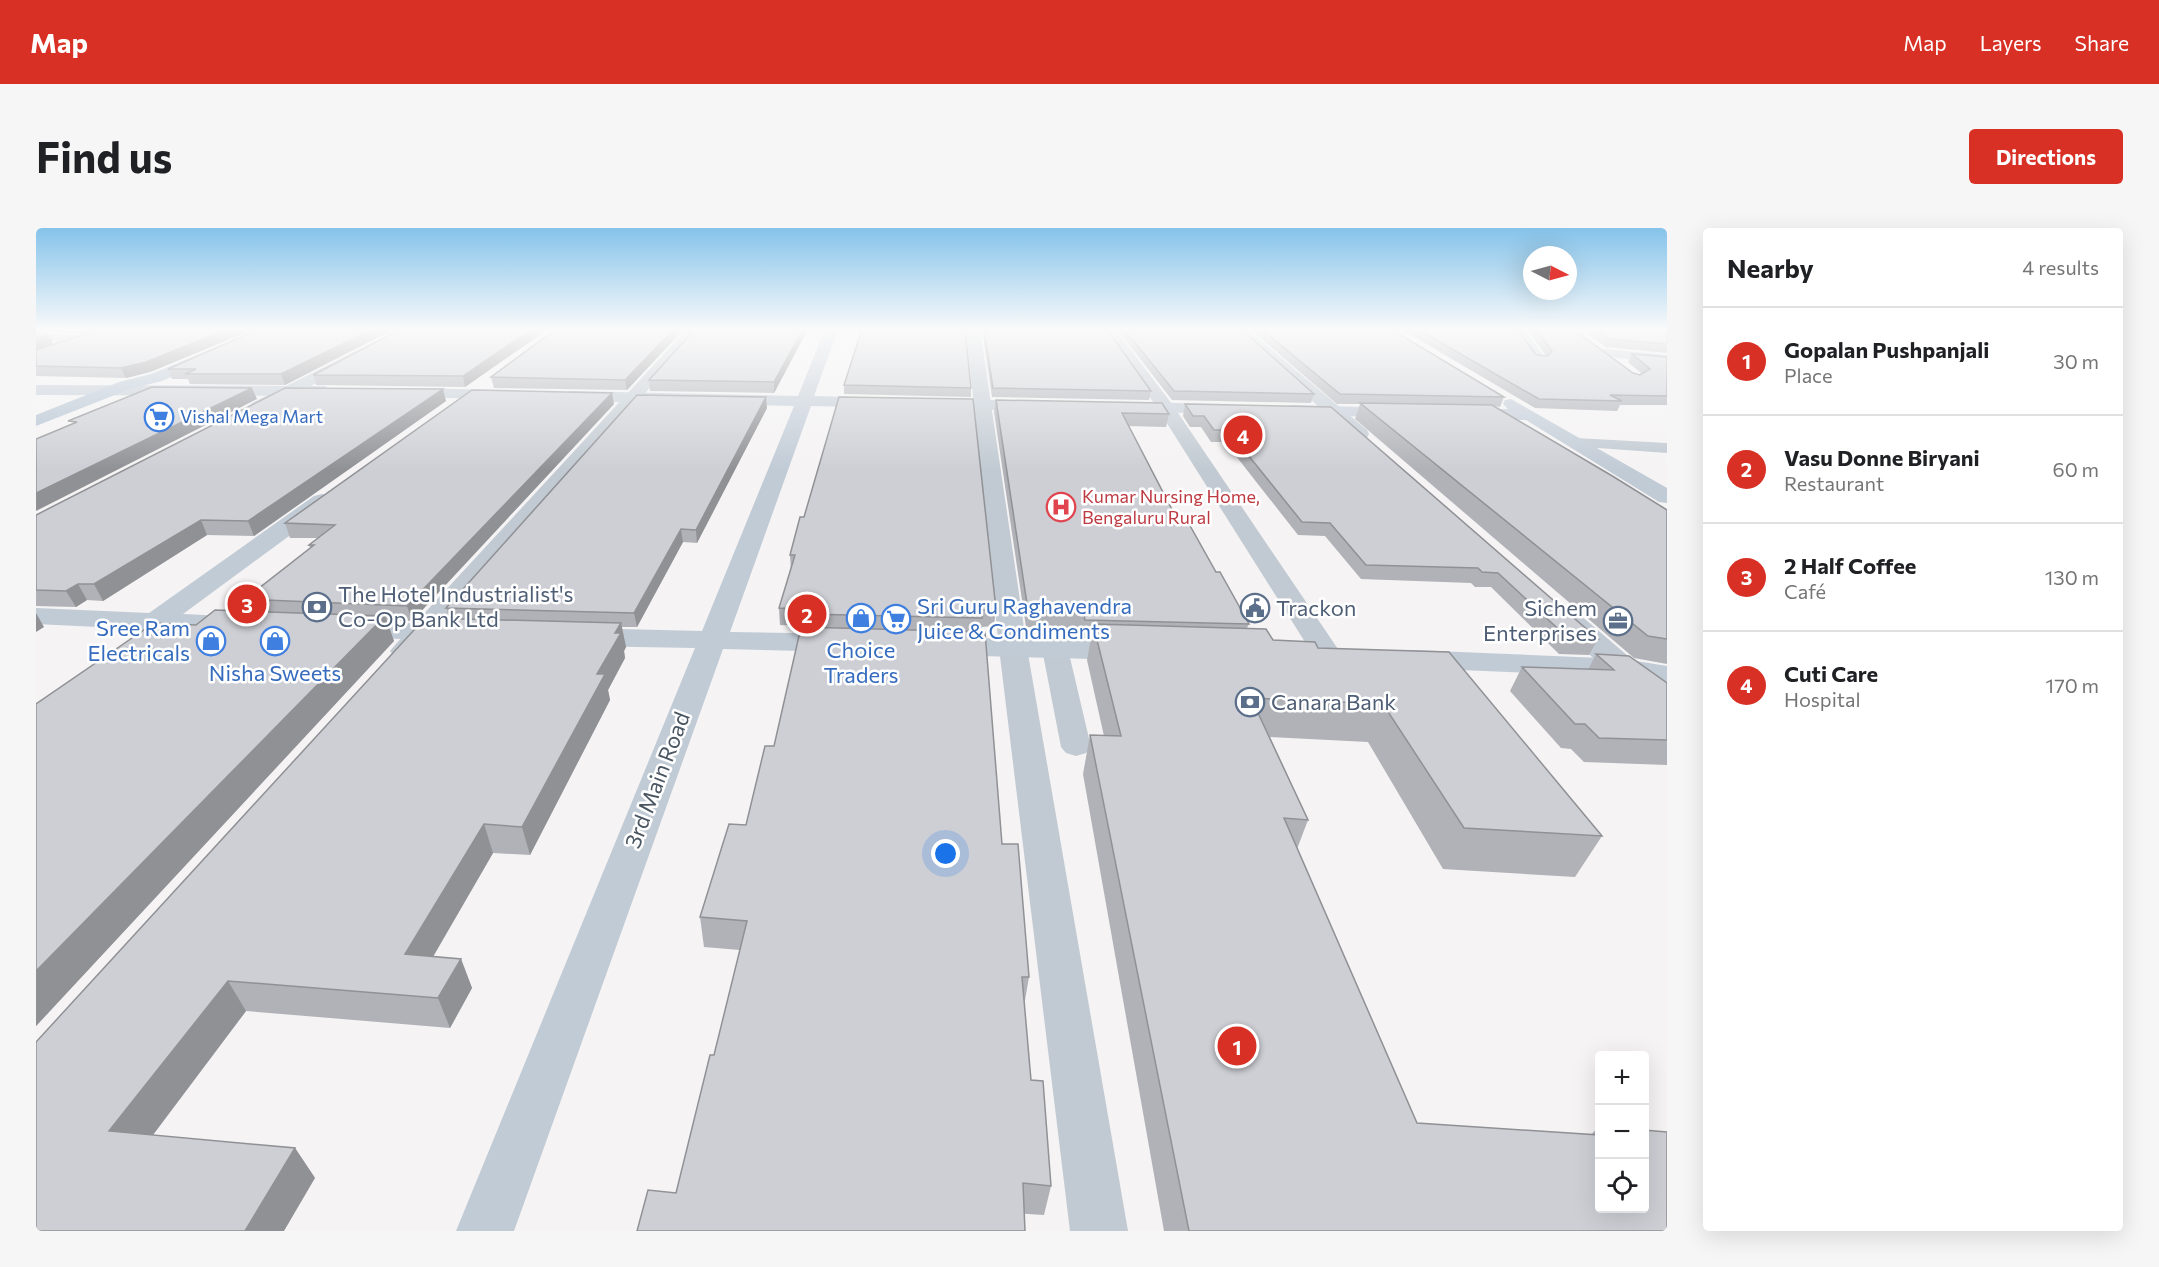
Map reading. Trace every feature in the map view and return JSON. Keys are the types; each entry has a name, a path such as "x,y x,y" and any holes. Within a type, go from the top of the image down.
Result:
{"main road":[{"path":"156,384 173,376"},
{"path":"442,415 497,376"},
{"name":"3rd Main Road","path":"485,1231 710,640 814,376"},
{"path":"36,383 126,389"},
{"path":"36,390 108,392 156,384 346,392"},
{"path":"36,430 126,389"},
{"path":"36,421 108,392"},
{"path":"380,393 529,396"},
{"path":"552,396 1052,406"},
{"path":"1499,397 1667,497"},
{"path":"1109,407 1250,410"},
{"path":"1274,410 1414,413"},
{"path":"1448,414 1530,415"},
{"path":"128,641 337,490"},
{"path":"36,616 270,626"},
{"path":"317,628 480,634"},
{"path":"549,636 862,644"},
{"path":"920,645 1161,651"},
{"path":"1292,655 1339,656"},
{"path":"1386,658 1624,668 1667,666"},
{"path":"1624,668 1667,675"}],"street":[{"path":"242,416 320,376"},
{"path":"382,676 654,376"},
{"path":"979,376 1013,648 1099,1231"},
{"path":"1142,376 1339,656"},
{"path":"1293,376 1377,450"},
{"path":"1544,598 1624,668 1667,700"}],"lane":[{"path":"1576,443 1667,448"},
{"path":"1055,649 1076,747"}],"building":[{"path":"493,376 629,376 625,380 491,377"},
{"path":"653,376 777,376 774,382 649,380"},
{"path":"847,376 970,376 971,388 844,385"},
{"path":"991,376 1140,376 1151,391 993,388"},
{"path":"1162,376 1294,376 1314,394 1174,391"},
{"path":"1318,376 1469,376 1504,397 1340,394"},
{"path":"1499,376 1667,376 1667,396 1610,395 1622,401 1539,399"},
{"path":"152,387 252,388 36,493 36,439 77,422 68,421"},
{"path":"285,388 443,389 248,521 201,520 94,584 78,584 66,591 36,590 36,515"},
{"path":"472,390 612,393 407,606 245,599 314,545 309,545 335,525 285,523"},
{"path":"637,395 766,397 696,530 681,529 634,613 446,608"},
{"path":"839,397 973,399 996,609 982,610 982,618 806,614 808,609 779,608 795,555 790,555 800,517 804,517"},
{"path":"996,400 1162,403 1169,414 1122,413 1179,523 1189,524 1216,572 1220,572 1249,624 1085,620 1083,612 1028,610"},
{"path":"1360,403 1492,405 1667,510 1667,639 1648,636"},
{"path":"1185,404 1331,407 1598,639 1568,638 1498,573 1482,572 1478,568 1366,565 1330,523 1302,522 1228,430 1214,430 1204,416 1193,416"},
{"path":"215,610 385,616 36,971 36,704 154,623 196,625"},
{"path":"425,618 621,623 615,633 621,633 597,674 605,674 522,827 484,824 405,954 461,959 438,998 228,981 109,1131 295,1148 245,1231 36,1231 36,1042"},
{"path":"1093,624 1266,629 1273,640 1315,642 1318,648 1449,652 1602,836 1464,828 1383,704 1251,698 1308,820 1284,818 1417,1123 1595,1135 1595,1213 1649,1213 1649,1130 1667,1132 1667,1231 1189,1231 1090,735 1121,736"},
{"path":"801,627 985,632 1002,844 1018,844 1029,977 1022,977 1031,1080 1043,1081 1051,1186 1023,1183 1025,1231 637,1231 648,1190 676,1193 710,1055 714,1055 747,921 700,917 729,824 746,825 765,746 774,746"},
{"path":"1596,654 1629,656 1667,683 1667,740 1599,738 1585,724 1575,724 1522,667 1614,670"}],"place":[{"name":"Vishal Mega Mart","path":"159,417"},
{"name":"Cuti Care","path":"1243,435"},
{"name":"Kumar Nursing Home, Bengaluru Rural","path":"1061,507"},
{"name":"2 Half Coffee","path":"247,604"},
{"name":"The Hotel Industrialist's Co-Op Bank Ltd","path":"317,607"},
{"name":"Trackon","path":"1255,608"},
{"name":"Vasu Donne Biryani","path":"807,614"},
{"name":"Choice Traders","path":"861,618"},
{"name":"Sri Guru Raghavendra Juice & Condiments","path":"896,619"},
{"name":"Sichem Enterprises","path":"1618,621"},
{"name":"Sree Ram Electricals","path":"211,641"},
{"name":"Nisha Sweets","path":"275,641"},
{"name":"Canara Bank","path":"1250,702"},
{"name":"Gopalan Pushpanjali","path":"1237,1046"}]}
